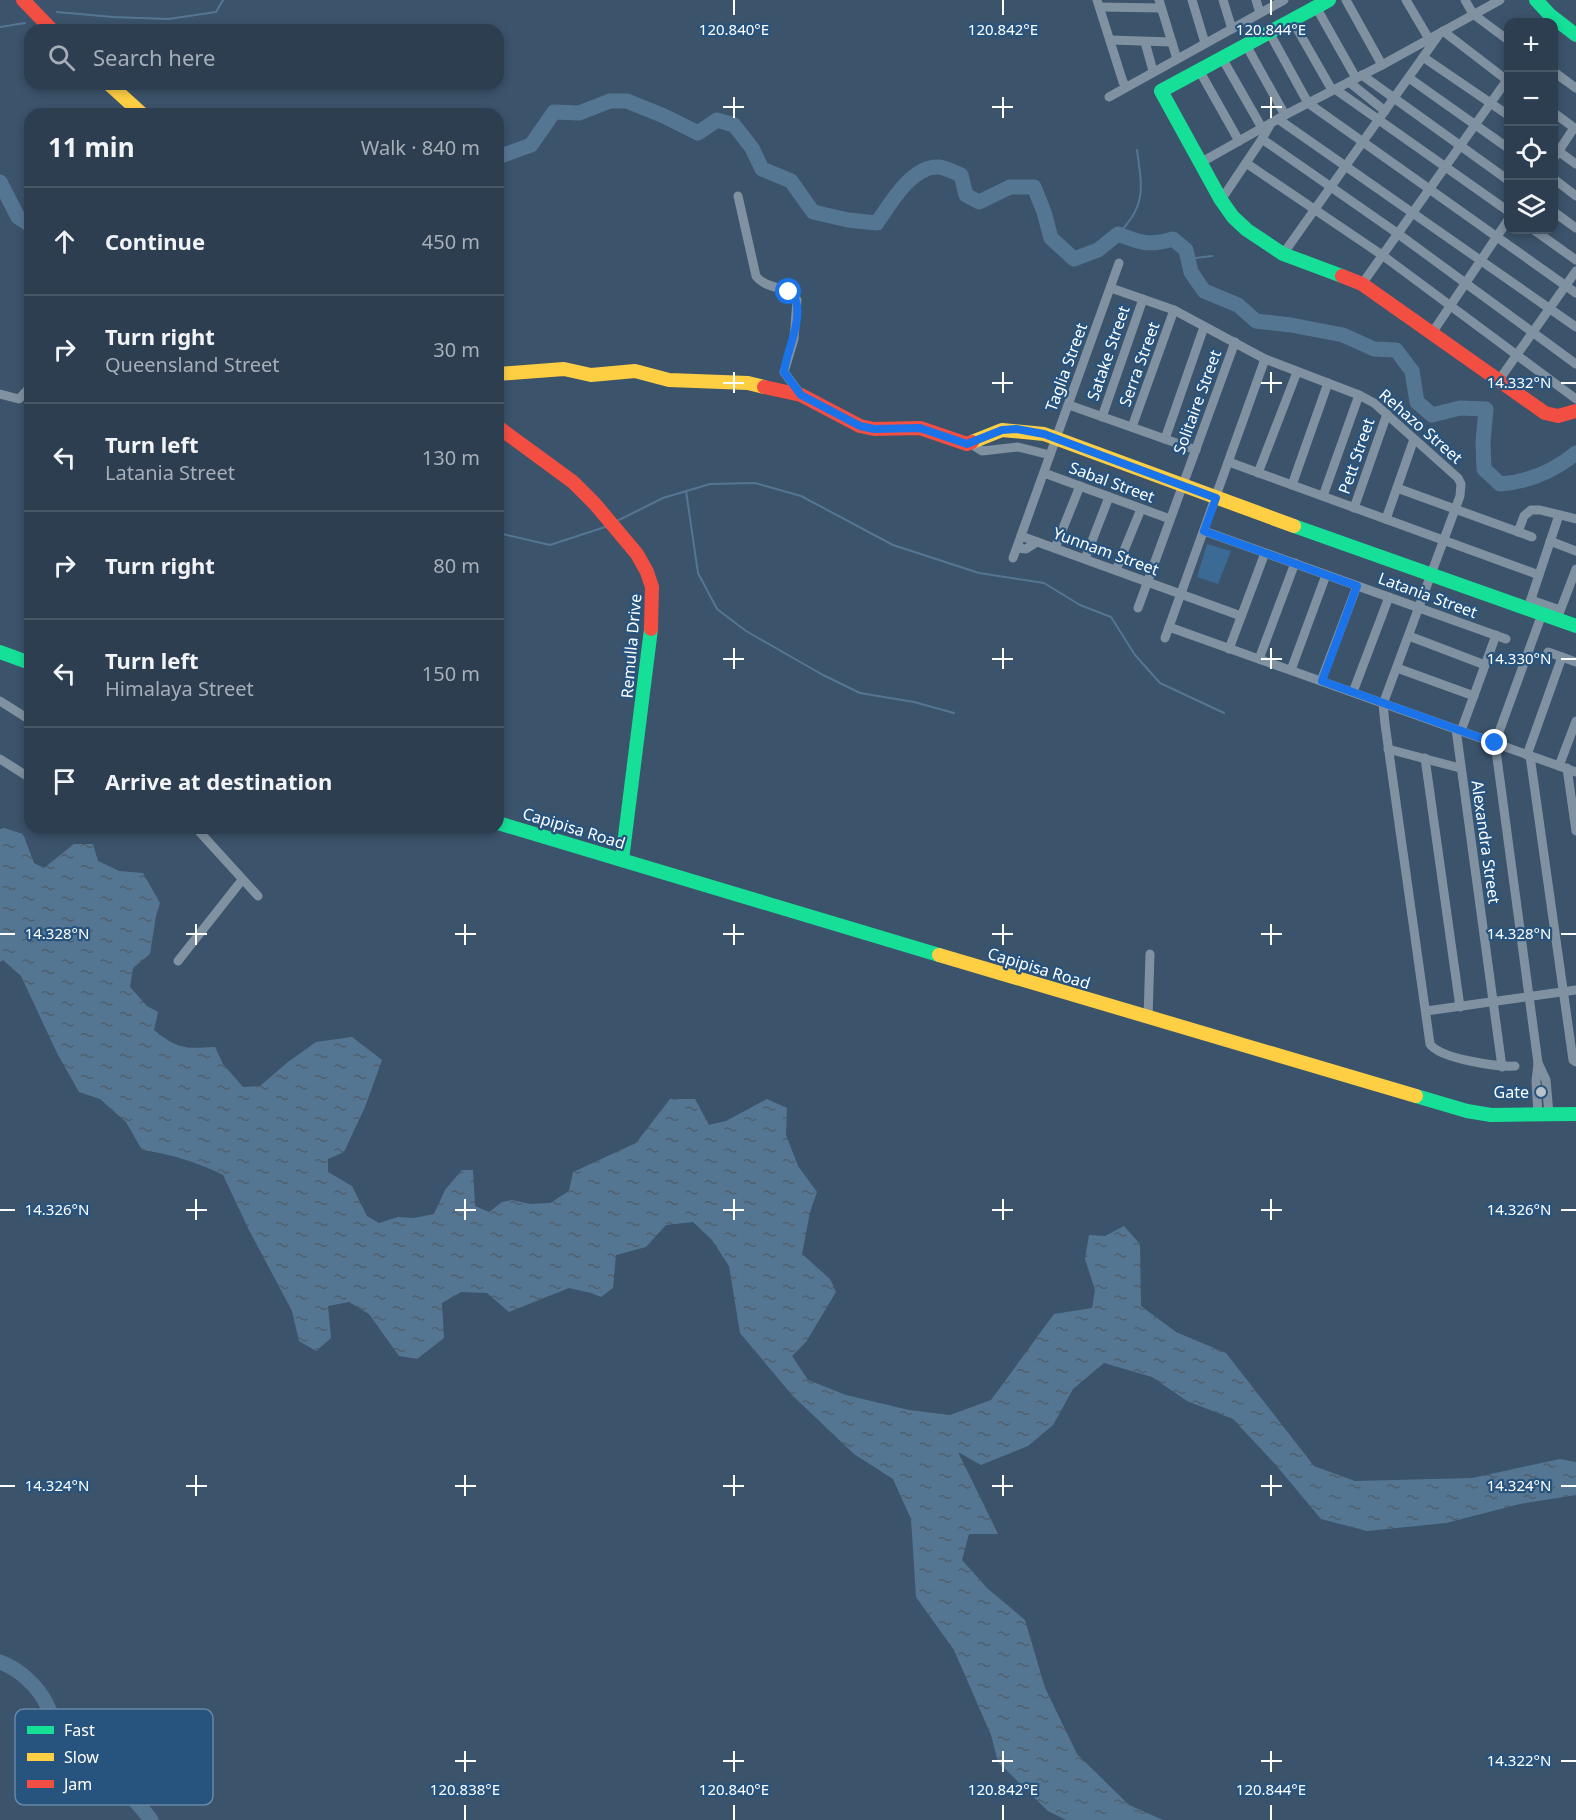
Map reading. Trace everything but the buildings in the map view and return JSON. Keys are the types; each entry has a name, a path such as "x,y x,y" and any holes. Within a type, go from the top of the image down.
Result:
{"street":[{"path":"23,0 46,24"},
{"path":"1192,0 1205,43"},
{"path":"1223,0 1232,29"},
{"path":"1256,0 1260,13"},
{"path":"1109,97 1284,0"},
{"path":"1346,0 1382,65"},
{"path":"1406,0 1429,39"},
{"path":"1465,0 1473,14 1504,36"},
{"path":"1200,163 1500,0"},
{"path":"1536,0 1550,15 1576,35"},
{"path":"1126,86 1099,3 1160,4 1177,59"},
{"path":"1385,111 1356,78 1322,3 1161,91 1221,200 1233,217 1247,230 1283,254 1362,284 1551,416 1576,411"},
{"path":"1292,20 1334,89 1504,208"},
{"path":"1269,32 1308,103 1576,292"},
{"path":"1283,254 1441,32"},
{"path":"1441,32 1504,77"},
{"path":"1110,40 1172,42"},
{"path":"1145,42 1154,71"},
{"path":"1246,45 1274,121"},
{"path":"1424,57 1504,111"},
{"path":"1222,58 1274,121 1346,165 1576,327"},
{"path":"1199,70 1239,141"},
{"path":"1558,75 1576,88"},
{"path":"1356,78 1393,99 1504,177"},
{"path":"1409,78 1504,144"},
{"path":"1362,284 1444,166 1504,85"},
{"path":"116,90 135,108"},
{"path":"1558,116 1575,128 1558,149"},
{"path":"1221,200 1274,121"},
{"path":"1262,139 1397,233 1576,364"},
{"path":"1558,155 1576,164"},
{"path":"1246,163 1382,255 1576,399"},
{"path":"1555,180 1576,195"},
{"path":"738,196 756,276 764,284 790,292 796,300 794,339 784,372 801,395"},
{"path":"1558,215 1576,228"},
{"path":"1432,333 1504,227"},
{"path":"1540,234 1576,260"},
{"name":"Taglia Street","path":"1013,558 1119,263"},
{"path":"1499,380 1576,271"},
{"name":"Rehazo Street","path":"1111,288 1174,310 1265,359 1359,395 1374,403 1458,478 1461,490 1456,509 1383,704"},
{"name":"Satake Street","path":"1102,417 1143,299"},
{"name":"Serra Street","path":"1132,428 1174,310"},
{"path":"1165,439 1204,327"},
{"name":"Solitaire Street","path":"1138,608 1235,342"},
{"path":"1165,638 1265,359"},
{"path":"504,374 564,369 591,375 635,371 669,380 748,384 801,395 860,426 874,429 920,428 971,444 982,451 1018,447 1050,455"},
{"path":"1258,473 1297,372"},
{"path":"1292,485 1328,383"},
{"path":"0,394 19,399 24,394"},
{"path":"1323,496 1359,395"},
{"path":"1069,405 1196,450"},
{"name":"Pett Street","path":"1354,508 1387,414"},
{"path":"971,444 1002,430 1030,431 1433,574 1529,604 1558,615 1576,626"},
{"name":"Remulla Drive","path":"504,431 573,482 637,554 651,582 653,613 622,860"},
{"path":"1386,519 1414,439"},
{"path":"1229,462 1539,575"},
{"name":"Sabal Street","path":"1044,473 1170,519"},
{"path":"1055,548 1080,486"},
{"path":"1397,488 1532,537"},
{"path":"1085,559 1109,497"},
{"path":"1116,570 1141,509"},
{"path":"1518,532 1524,516 1531,510 1576,519"},
{"path":"1529,604 1559,515"},
{"name":"Latania Street","path":"1204,531 1506,639"},
{"name":"Yunnam Street","path":"1021,536 1241,616"},
{"path":"1017,548 1026,549 1037,542"},
{"path":"1550,542 1576,551"},
{"path":"1229,649 1265,553"},
{"path":"1259,659 1295,564"},
{"path":"1558,615 1573,587 1576,569"},
{"path":"1292,670 1326,574"},
{"path":"1322,681 1357,586"},
{"path":"1353,693 1389,597"},
{"path":"1529,604 1542,614 1558,615"},
{"path":"1542,614 1495,743 1530,997 1538,1063 1536,1081 1544,1114"},
{"path":"1169,627 1567,769"},
{"name":"Alexandra Street","path":"1496,635 1459,730 1460,768 1502,1066"},
{"path":"1409,636 1485,665"},
{"path":"0,652 24,661"},
{"path":"1548,652 1576,663"},
{"path":"1562,657 1529,755 1573,1060 1576,1062"},
{"path":"1397,668 1474,696"},
{"path":"0,701 24,716"},
{"path":"1383,704 1430,1044 1432,1048 1485,1065 1515,1066"},
{"path":"1576,721 1567,769 1576,831"},
{"path":"1388,749 1460,768"},
{"path":"1425,758 1460,1007"},
{"path":"0,759 24,774"},
{"name":"Capipisa Road","path":"504,825 1467,1111 1491,1115 1576,1114"},
{"path":"201,834 258,896"},
{"path":"178,961 242,880"},
{"path":"1148,1018 1150,954"},
{"path":"1426,1011 1576,990"}],"shaded area":[{"path":"1207,544 1231,551 1218,584 1197,577"}],"water":[{"path":"4,828 23,834 34,863 44,868 74,844 93,844 98,861 119,871 143,873 160,903 150,954 133,968 130,987 147,1006 158,1012 154,1030 169,1041 182,1046 215,1047 223,1064 243,1087 260,1086 316,1042 352,1037 382,1060 365,1107 344,1152 328,1159 328,1172 352,1186 367,1216 379,1223 398,1217 414,1218 434,1214 445,1190 462,1170 473,1170 475,1206 489,1212 502,1202 512,1200 530,1204 550,1203 569,1191 573,1172 636,1143 670,1099 695,1099 709,1125 726,1121 767,1099 787,1108 786,1135 798,1166 817,1192 810,1212 802,1254 830,1279 836,1292 806,1342 792,1356 808,1380 846,1395 909,1410 950,1415 991,1400 1054,1314 1092,1308 1095,1290 1085,1259 1089,1235 1105,1236 1124,1226 1140,1244 1141,1306 1176,1332 1226,1353 1314,1466 1355,1481 1472,1478 1560,1459 1576,1462 1576,1495 1520,1504 1446,1523 1367,1531 1321,1519 1275,1464 1233,1419 1187,1401 1152,1377 1104,1363 1073,1389 1053,1425 1028,1446 981,1465 958,1452 998,1534 969,1534 962,1560 987,1588 1025,1620 1045,1688 1077,1754 1129,1805 1163,1820 1066,1820 1048,1811 998,1762 991,1735 954,1650 916,1597 911,1519 893,1479 854,1454 792,1395 740,1333 729,1266 712,1240 693,1222 666,1225 646,1247 616,1255 613,1288 601,1297 569,1288 509,1312 487,1293 461,1292 442,1303 444,1338 417,1359 399,1356 369,1314 349,1302 328,1306 331,1338 316,1351 299,1341 292,1311 223,1175 184,1159 142,1150 126,1122 100,1099 79,1092 57,1053 21,976 3,960 0,962 0,829"}],"waterway":[{"path":"57,12 168,19 216,12 223,0"},
{"path":"0,27 25,23"},
{"path":"504,155 531,145 554,112 579,113 610,101 627,101 698,133 717,120 734,125 752,148 762,169 791,181 813,212 848,220 877,223 903,187 920,172 929,168 939,167 961,175 966,195 979,202 1010,187 1034,187 1051,238 1074,259 1098,250 1118,234 1145,242 1173,239 1186,250 1191,272 1204,291 1238,305 1256,321 1343,335 1374,349 1396,350 1412,371 1417,402 1432,415 1460,408 1486,409 1483,442 1484,469 1500,484 1541,475 1576,453"},
{"path":"1118,234 1134,214 1138,205 1141,185 1137,150"},
{"path":"0,182 18,217 24,221"},
{"path":"1188,259 1212,256"},
{"path":"615,522 663,498 710,484 755,483 801,496 893,545 979,573 1044,583 1080,605 1111,617 1135,655 1160,683 1224,713"},
{"path":"686,491 698,573 717,609 746,631 823,675 860,693 914,702 954,713"},
{"path":"504,534 550,545 608,526"},
{"path":"0,1662 21,1674 33,1685 49,1709"},
{"path":"138,1805 151,1820"}],"traffic: fast":[{"path":"1329,0 1161,91 1221,200 1233,217 1247,230 1283,254 1342,276"},
{"path":"1536,0 1550,15 1576,35"},
{"path":"1294,526 1576,626"},
{"path":"622,860 651,629"},
{"path":"0,652 24,661"},
{"path":"504,825 939,955"},
{"path":"1416,1096 1467,1111 1491,1115 1576,1114"}],"traffic: slow":[{"path":"116,90 135,108"},
{"path":"504,374 564,369 591,375 635,371 669,380 748,383 764,387"},
{"path":"972,442 1002,430 1044,434 1294,526"},
{"path":"939,955 1416,1096"}],"traffic: jam":[{"path":"23,0 46,24"},
{"path":"1342,276 1362,284 1545,413 1558,416 1576,411"},
{"path":"764,387 801,395 860,426 874,429 920,428 967,444 972,442"},
{"path":"504,431 573,482 595,504 637,554 652,587 651,629"}],"place":[{"name":"Gate","path":"1541,1092"}],"route":[{"path":"789,292 796,300 794,339 784,372 801,395 860,426 874,429 920,428 967,444 1002,430 1016,429 1044,434 1216,498 1204,531 1357,586 1322,681 1495,743"}]}
